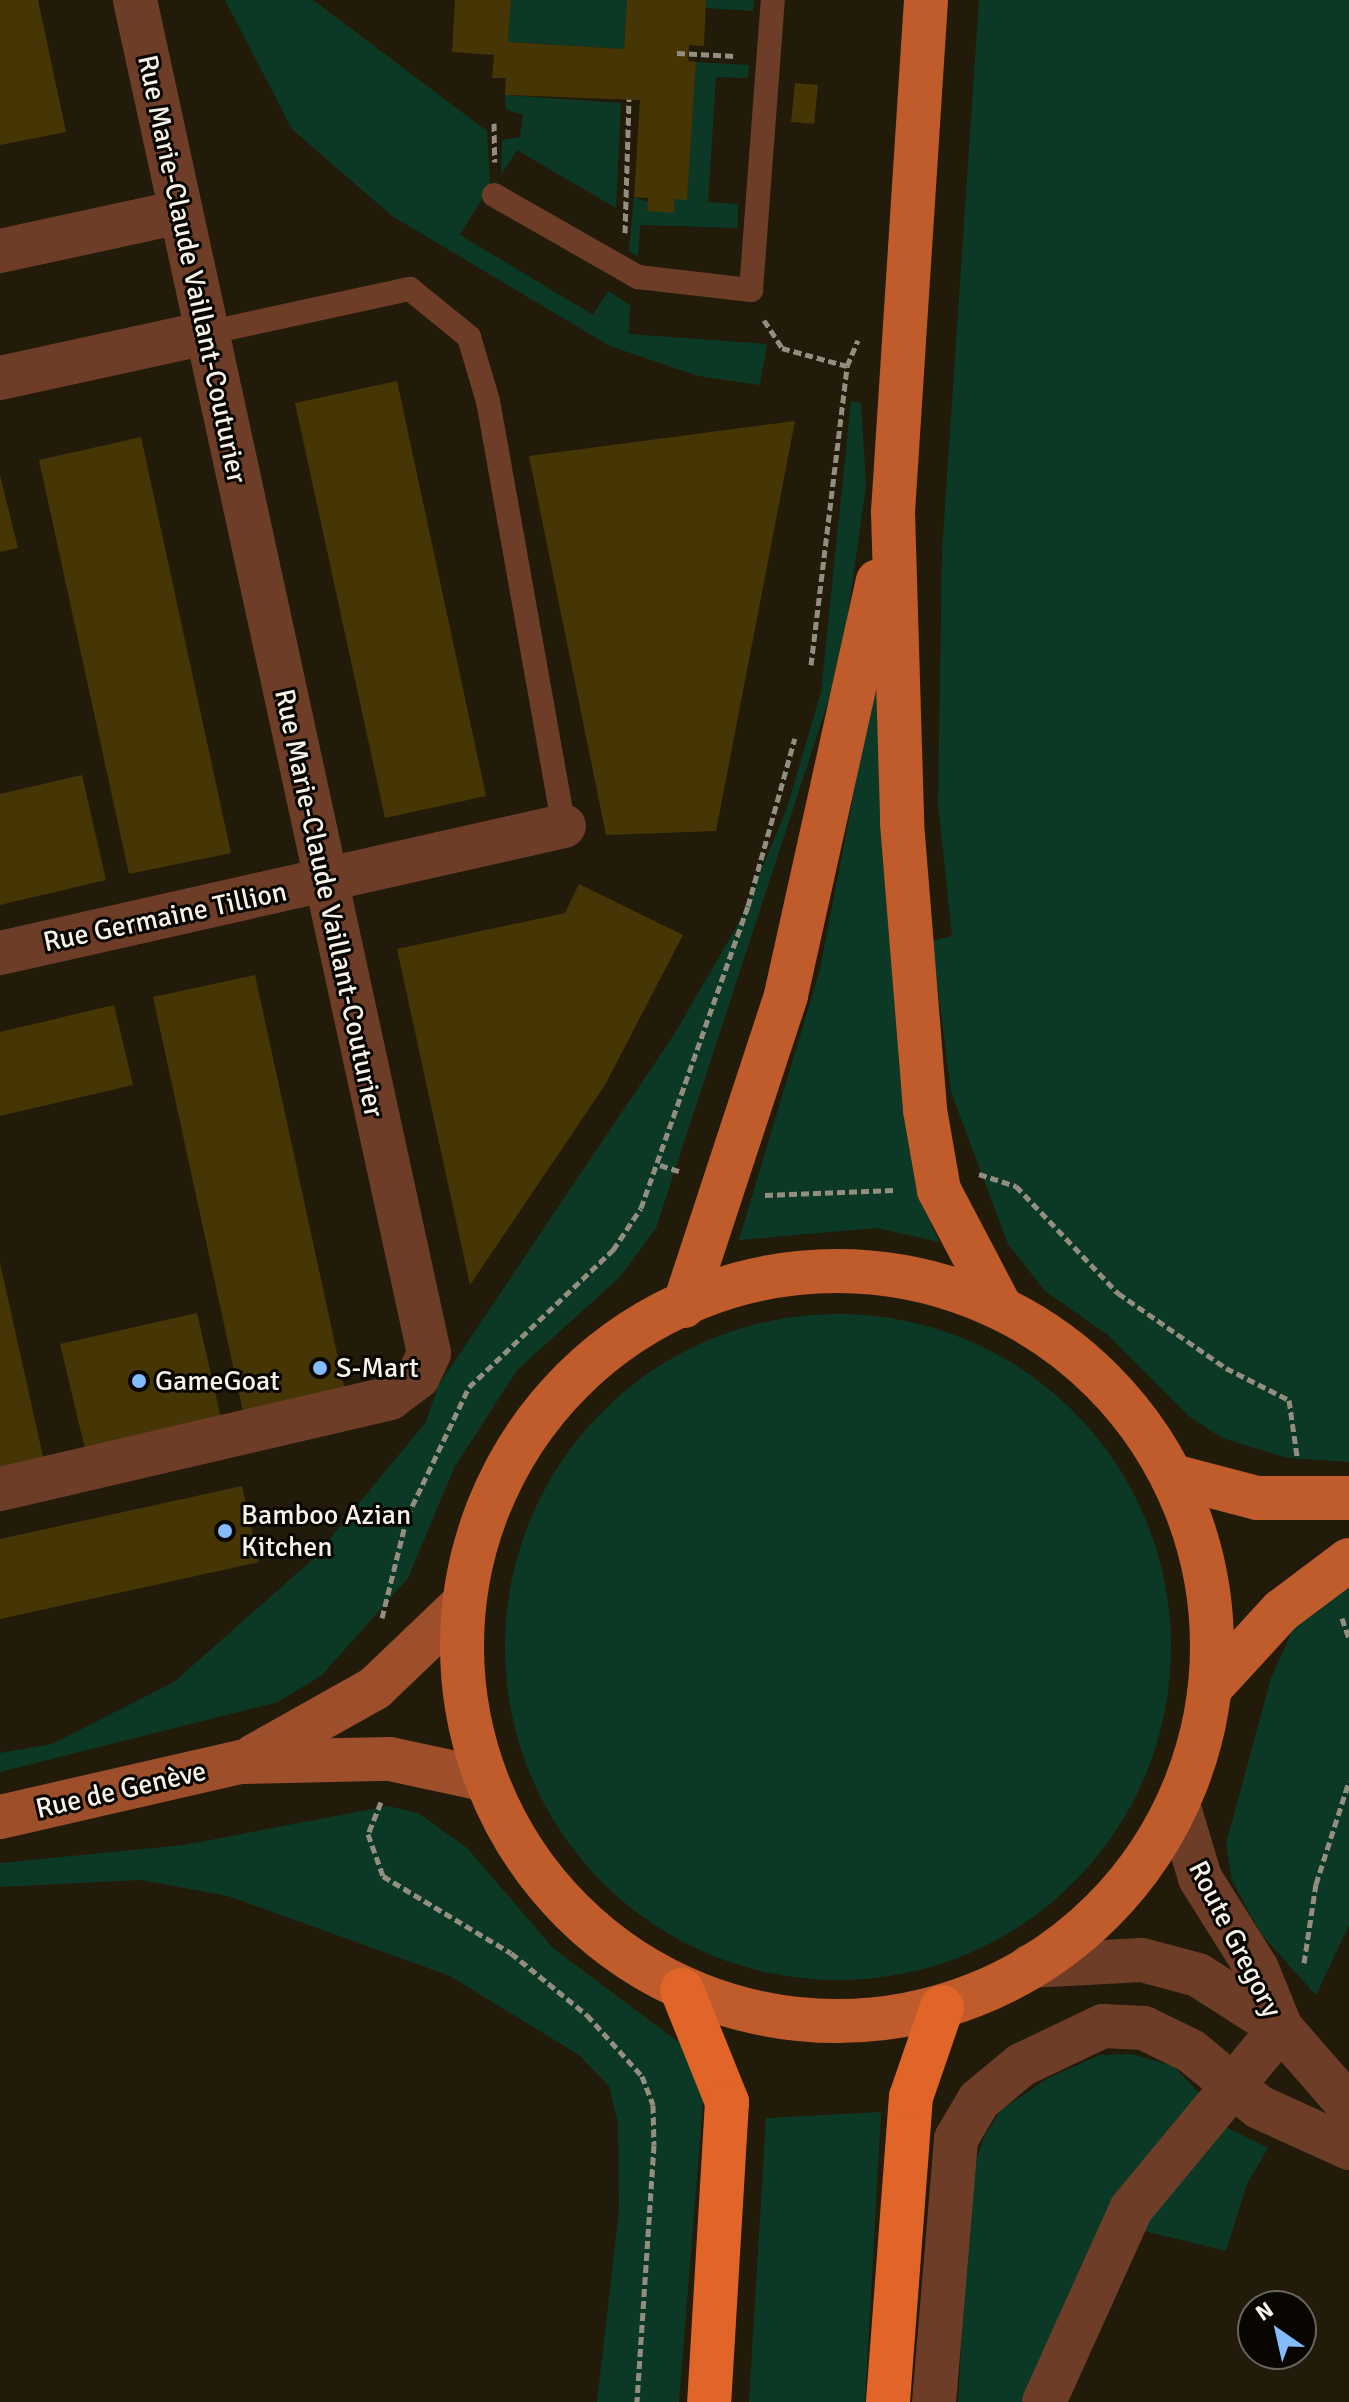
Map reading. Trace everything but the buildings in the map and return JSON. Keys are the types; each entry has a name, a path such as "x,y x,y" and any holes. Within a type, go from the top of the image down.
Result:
{"highway":[{"path":"682,1990 727,2102 709,2402"},
{"path":"888,2402 911,2097 942,2007"}],"main road":[{"path":"926,0 893,512 902,823 937,1183 950,1222 1001,1308"},
{"path":"684,1306 786,995 893,512"},
{"path":"848,1269 925,1280 1001,1308 1102,1380 1173,1476 1205,1571 1214,1684 1178,1804 1107,1905 1030,1966 942,2007 892,2018 804,2021 682,1990 619,1953 567,1907 532,1866 483,1779 463,1690 464,1603 489,1509 551,1405 604,1353 684,1306 765,1278 848,1269"},
{"path":"1173,1476 1223,1492 1296,1501 1349,1498"},
{"path":"1214,1684 1281,1611 1349,1560"}],"street":[{"name":"Rue Marie-Claude Vaillant-Couturier","path":"0,1489 390,1398 418,1377 429,1353 135,0"},
{"path":"0,251 180,212"},
{"path":"0,378 206,333"},
{"name":"Rue Germaine Tillion","path":"0,953 564,826"},
{"name":"Rue de Genève","path":"241,1762 375,1688 464,1603"},
{"name":"Rue de Genève","path":"0,1817 241,1762 390,1759 483,1779"},
{"name":"Route Gregory","path":"1178,1804 1200,1878 1257,1969 1281,2028"},
{"name":"Route Gregory","path":"1030,1966 1168,1964 1219,1986 1281,2028 1332,2075 1349,2106"},
{"path":"934,2402 956,2139 979,2100 1070,2038 1123,2024 1191,2051 1231,2087 1349,2148"},
{"path":"1044,2402 1131,2209 1281,2028"}],"lane":[{"path":"494,195 624,270 751,290 773,0"},
{"path":"206,333 410,289 469,337 488,401 564,826"}],"path":[{"path":"677,53 768,58"},
{"path":"624,270 629,99"},
{"path":"751,290 782,348 847,366"},
{"path":"809,675 847,366 865,325"},
{"path":"377,1630 407,1517 469,1387 613,1250 660,1165 748,906 798,728"},
{"path":"660,1165 724,1184 791,1198 1002,1177 1118,1293 1226,1368 1289,1400 1297,1425 1296,1501"},
{"path":"1281,2028 1298,1994 1316,1884 1349,1781"},
{"path":"383,1799 368,1834 383,1876 511,1953 587,2015 642,2076 653,2105 654,2145 637,2402"}],"green space":[{"path":"225,0 313,0 487,131 490,185 460,235 593,315 608,291 630,305 629,334 767,344 760,385 698,376 610,346 392,216 292,129"},
{"path":"511,0 627,0 624,49 508,42"},
{"path":"706,0 754,0 753,11 706,8"},
{"path":"979,0 1349,0 1349,1462 1288,1458 1222,1438 1189,1416 1108,1335 1045,1291 1008,1244 951,1092 932,941 952,936 938,803 942,551"},
{"path":"696,62 749,65 748,78 716,77 708,202 738,204 738,228 640,225 638,256 629,251 634,197 674,212 674,199 687,199"},
{"path":"505,95 621,103 616,208 517,150 501,175 502,140 520,137 523,115 506,109"},
{"path":"851,401 861,403 866,486 841,662 656,1228 620,1277 517,1370 454,1468 408,1578 322,1675 278,1702 0,1772 0,1753 52,1744 174,1682 313,1559 426,1422 438,1386 675,1033 741,919 787,808 821,692"},
{"path":"876,678 919,1196 939,1242 877,1228 739,1240 820,969"},
{"path":"838,1314 903,1321 965,1340 1023,1370 1073,1412 1115,1462 1145,1520 1164,1582 1171,1647 1164,1712 1145,1774 1115,1832 1073,1882 1023,1924 965,1954 903,1973 838,1980 773,1973 711,1954 653,1924 603,1882 561,1832 531,1774 512,1712 505,1647 512,1582 531,1520 561,1462 603,1412 653,1370 711,1340 773,1321"},
{"path":"1349,1581 1349,1925 1316,1995 1261,1934 1232,1881 1226,1844 1271,1678 1299,1616"},
{"path":"388,1806 418,1813 467,1848 554,1949 685,2047 704,2089 679,2402 597,2402 619,2210 618,2123 609,2086 579,2055 450,1976 228,1896 141,1880 0,1887 0,1863 184,1845"},
{"path":"1132,2054 1173,2066 1202,2096 1029,2402 958,2402 971,2173 985,2135 1001,2110 1048,2078 1100,2055"},
{"path":"881,2112 865,2402 749,2402 766,2118"},
{"path":"1220,2124 1268,2148 1247,2184 1226,2251 1141,2230"}],"place":[{"name":"S-Mart","path":"320,1368"},
{"name":"GameGoat","path":"139,1381"},
{"name":"Bamboo Azian Kitchen","path":"225,1531"}]}
